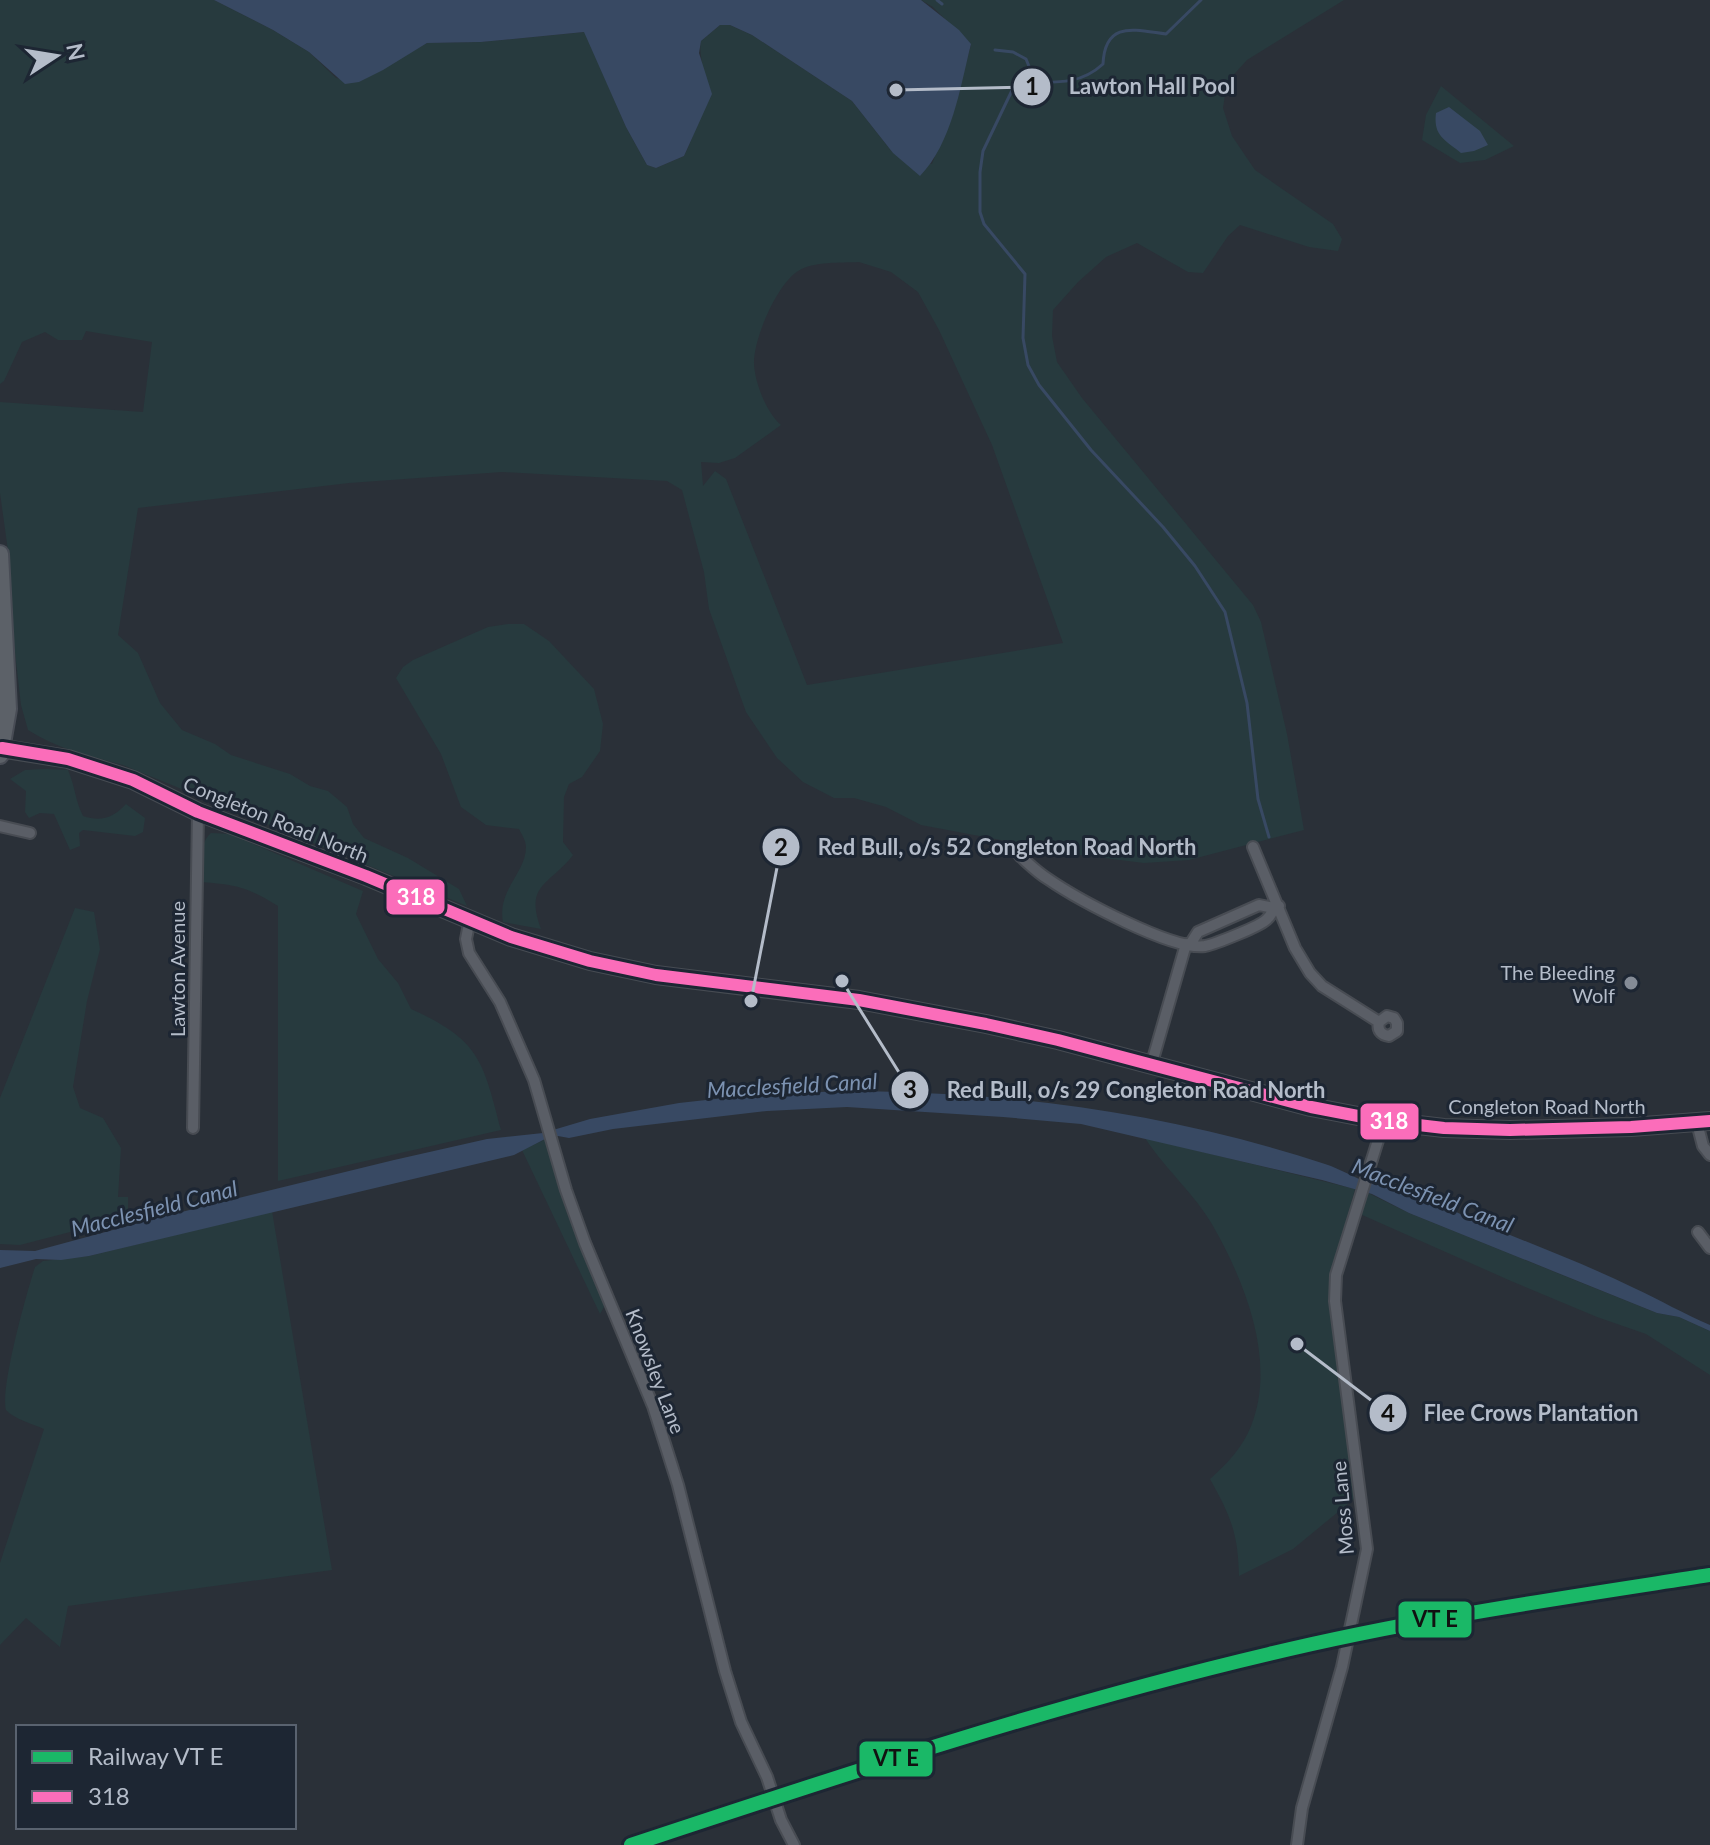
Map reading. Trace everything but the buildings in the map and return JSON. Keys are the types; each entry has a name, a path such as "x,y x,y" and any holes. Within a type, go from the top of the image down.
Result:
{"highway":[{"name":"Congleton Road North","path":"1,750 68,759 133,780 198,812 511,937 643,973 885,1005 1044,1037 1311,1107 1384,1121 1444,1128 1510,1130 1704,1122"}],"main road":[{"path":"0,554 8,709 1,750"}],"street":[{"name":"Lawton Avenue","path":"193,1128 198,812"},
{"path":"0,826 30,833"},
{"path":"1253,847 1295,948 1322,986 1379,1022"},
{"path":"1020,856 1048,879 1163,939 1203,946 1266,921 1276,907"},
{"path":"1151,1066 1189,943 1198,932 1259,905 1276,907"},
{"name":"Knowsley Lane","path":"470,919 466,939 469,953 500,1002 534,1080 585,1243 653,1406 678,1485 741,1722 794,1845"},
{"name":"Moss Lane","path":"1297,1845 1302,1808 1342,1667 1367,1549 1335,1301 1336,1275 1384,1121"},
{"path":"1704,1122 1703,1146 1710,1155"},
{"path":"1698,1232 1709,1243"}],"green space":[{"path":"0,0 214,0 309,52 336,78 359,82 427,43 481,42 585,32 626,127 647,165 656,168 684,156 689,146 701,102 701,41 720,25 730,25 752,35 852,101 893,153 932,164 954,106 971,45 933,7 921,0 1344,0 1247,60 1227,82 1223,108 1232,136 1255,170 1333,224 1342,239 1338,251 1309,247 1240,225 1228,236 1203,273 1188,272 1137,243 1106,257 1053,310 1052,336 1057,362 1082,398 1253,605 1261,622 1287,734 1304,830 1189,860 1144,863 1080,855 921,825 886,807 854,798 834,798 803,782 777,758 746,712 709,609 704,572 682,490 667,481 502,472 349,483 138,508 118,635 138,653 160,703 182,730 215,744 231,755 290,774 310,786 328,791 347,807 353,824 364,838 408,858 459,889 467,906 123,765 62,747 28,730 21,705 10,609 10,565 0,493 0,402 143,412 152,342 86,331 82,340 58,340 45,332 22,342 0,384","holes":["859,262 891,272 918,292 939,330 992,445 1063,643 807,685 726,479 715,471 703,486 701,462 719,463 735,458 781,425 763,398 754,364 768,313 790,278 804,268 819,264"]},
{"path":"1441,86 1514,146 1485,160 1460,163 1422,140 1426,115"},
{"path":"524,624 549,641 594,689 603,724 600,751 582,777 569,784 564,797 563,842 573,855 538,894 536,903 541,929 503,922 504,900 525,856 526,845 519,829 486,825 461,807 441,754 396,678 403,667 413,660 488,627"},
{"path":"25,770 68,770 83,816 106,818 126,804 145,818 143,832 135,836 83,830 79,833 80,846 70,850 54,814 40,813 29,818 25,812 26,791 10,779"},
{"path":"211,833 230,834 363,891 356,914 378,959 398,983 411,1009 452,1031 475,1055 489,1086 501,1130 278,1181 278,906 242,888 202,882 202,849"},
{"path":"75,908 94,912 100,949 87,1001 73,1087 80,1108 103,1118 121,1148 118,1197 128,1197 128,1217 20,1245 0,1244 0,1098"},
{"path":"1145,1138 1355,1189 1333,1268 1330,1302 1355,1498 1293,1549 1239,1576 1232,1526 1210,1479 1244,1441 1251,1426 1261,1376 1254,1323 1236,1272 1213,1226"},
{"path":"546,1139 567,1213 605,1305 600,1314 522,1150"},
{"path":"1366,1192 1409,1213 1587,1285 1710,1331 1710,1375 1646,1334 1511,1281 1360,1214"},
{"path":"272,1211 332,1570 68,1606 60,1647 26,1618 0,1645 0,1563 44,1429 9,1413 5,1399 15,1341 35,1267 43,1261 89,1256"}],"water":[{"path":"214,0 921,0 959,30 971,44 947,131 931,163 920,176 893,153 852,101 752,35 730,25 720,25 701,41 699,53 712,94 684,156 656,168 647,165 626,127 584,32 481,42 427,43 359,82 345,84 309,52"},
{"path":"1449,107 1480,131 1488,145 1461,153 1445,141 1436,127 1436,113"},
{"path":"848,1091 1030,1101 1149,1119 1266,1146 1439,1204 1616,1279 1710,1325 1710,1331 1679,1317 1657,1313 1409,1213 1372,1194 1322,1180 1081,1124 847,1107 767,1111 613,1129 569,1138 558,1136 514,1155 89,1256 61,1260 36,1259 0,1268 0,1250 35,1251 161,1217 487,1139 543,1133 590,1119 679,1103 760,1094"}],"waterway":[{"path":"937,0 942,4"},
{"path":"1201,0 1166,34 1133,30 1116,34 1109,40 1103,64 1083,77 1062,82 1016,82 983,151 980,212 984,224 1025,274 1023,338 1028,365 1039,385 1091,450 1195,566 1225,612 1247,703 1258,799 1269,837"},
{"path":"995,50 1013,52 1026,59 1035,81"}],"transit line":[{"name":"318","path":"2,748 68,759 133,780 198,812 366,876 511,937 590,961 656,975 859,1000 986,1024 1311,1107 1384,1121 1444,1128 1510,1130 1631,1127 1710,1121"},
{"path":"631,1845 948,1742 1188,1674 1433,1620 1710,1575"}],"place":[{"name":"Lawton Hall Pool","path":"896,90"},
{"name":"Red Bull, o/s 29 Congleton Road North","path":"842,981"},
{"name":"The Bleeding Wolf","path":"1631,983"},
{"name":"Red Bull, o/s 52 Congleton Road North","path":"751,1001"},
{"name":"Flee Crows Plantation","path":"1297,1344"}],"water label":[{"name":"Macclesfield Canal","path":"792,1085"},
{"name":"Macclesfield Canal","path":"1433,1195"},
{"name":"Macclesfield Canal","path":"154,1208"}]}
